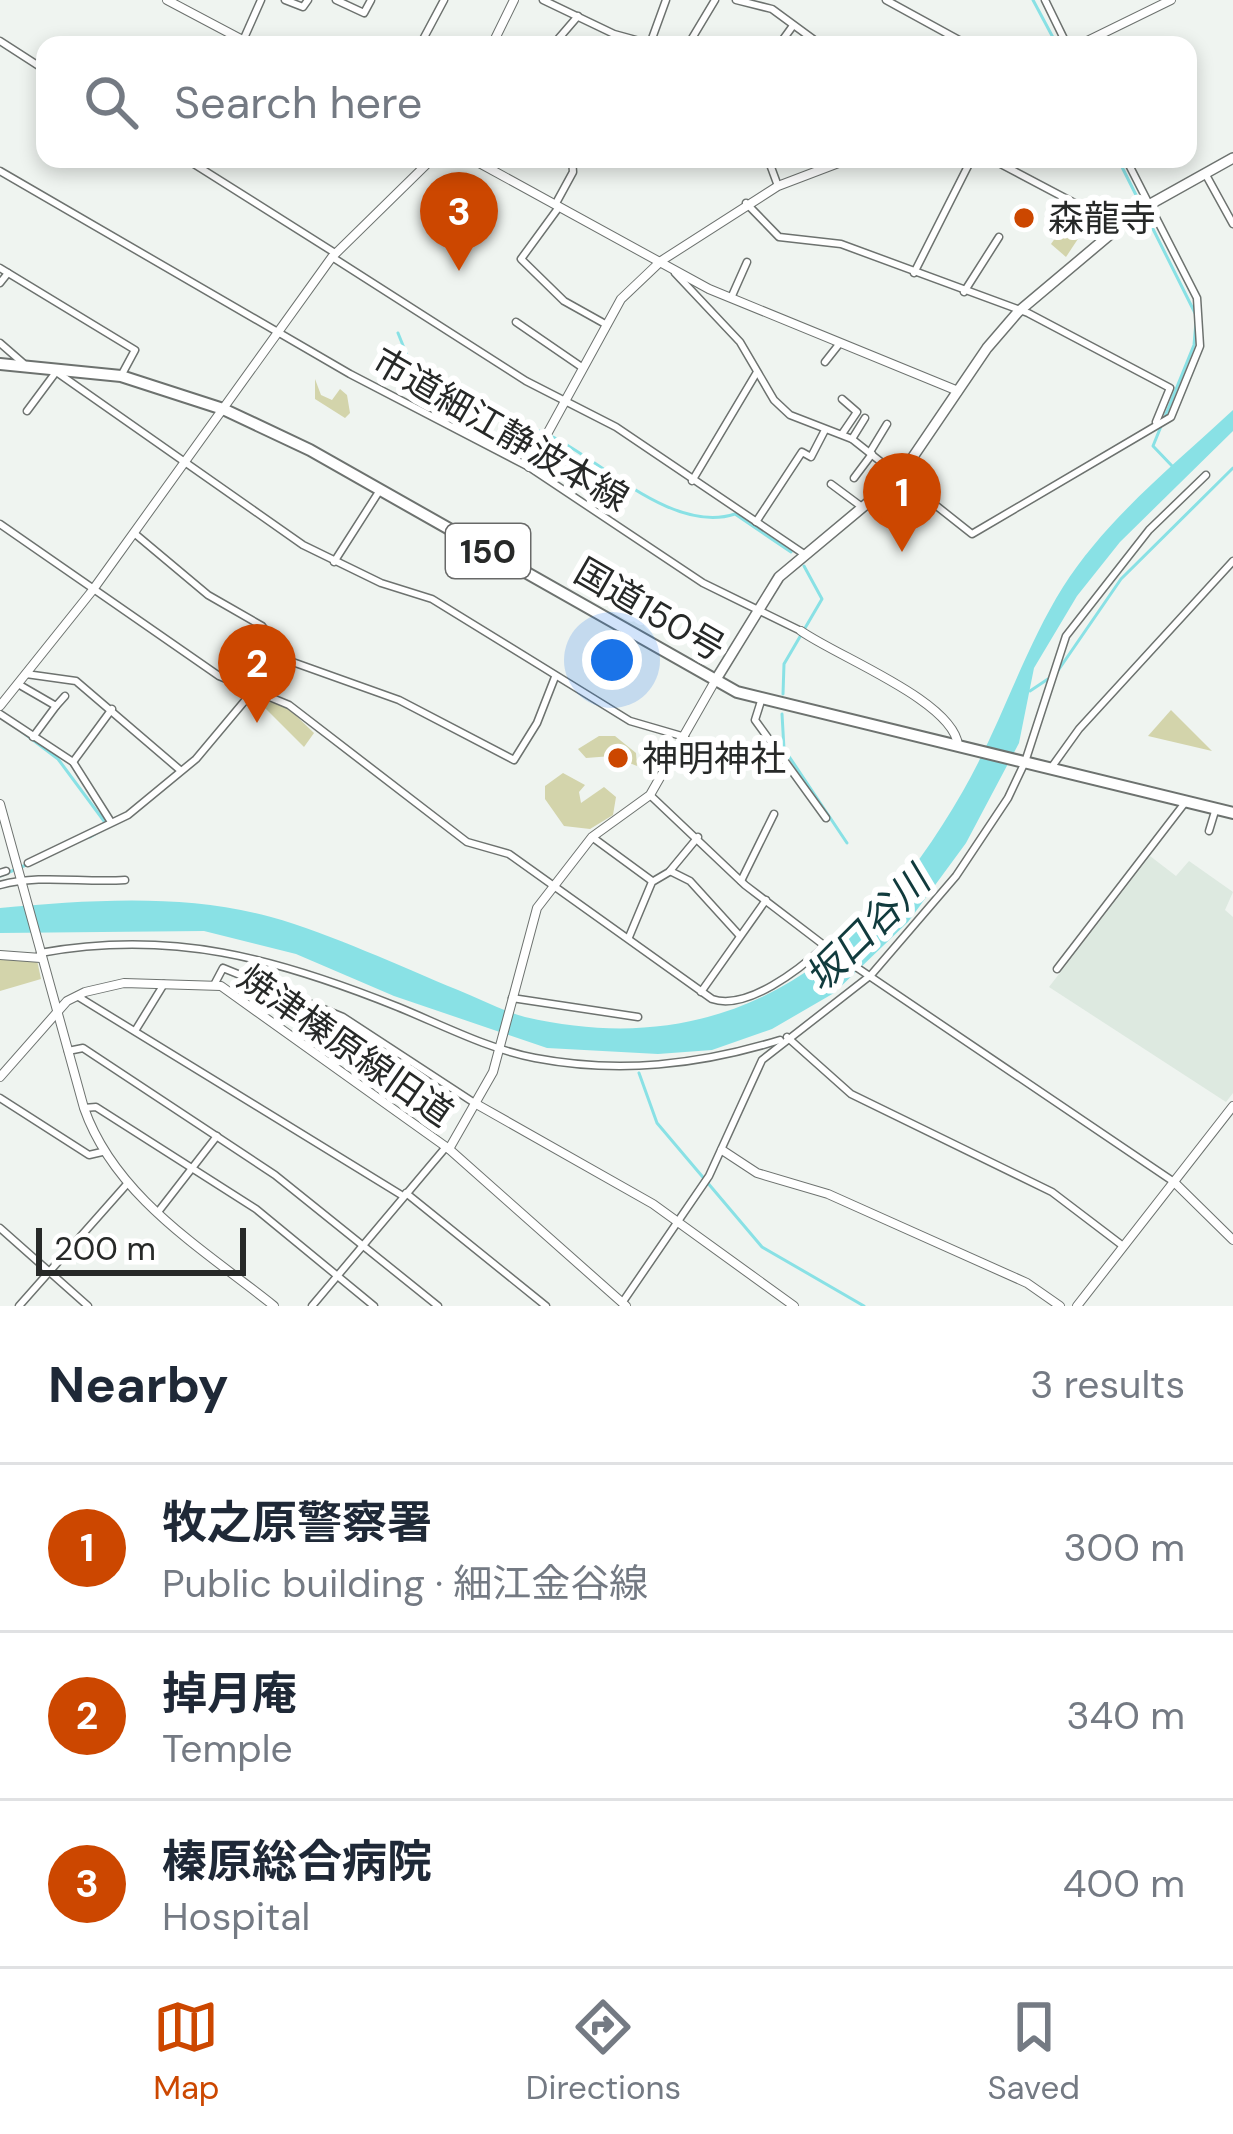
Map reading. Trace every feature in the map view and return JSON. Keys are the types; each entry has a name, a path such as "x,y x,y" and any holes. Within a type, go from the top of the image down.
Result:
{"highway":[{"name":"国道150号","path":"0,364 121,376 223,409 380,490 715,681 761,701 1233,813"}],"main road":[{"path":"715,681 757,608 804,554 900,476 1018,312 1145,206 1233,158"}],"street":[{"path":"167,0 232,36"},
{"path":"249,36 260,0"},
{"path":"285,0 303,8 308,0"},
{"path":"336,0 364,13 371,0"},
{"path":"426,36 444,0"},
{"path":"496,36 514,0"},
{"path":"543,0 617,36"},
{"path":"655,36 666,0"},
{"path":"693,36 715,0"},
{"path":"736,0 772,9 806,36"},
{"path":"886,0 952,36"},
{"path":"1045,0 1063,36"},
{"path":"1097,36 1171,0"},
{"path":"561,36 578,16"},
{"path":"786,36 792,27"},
{"path":"0,41 36,64"},
{"path":"201,168 616,428 804,554"},
{"path":"111,822 73,762 54,746 48,749 0,710 92,591 333,255 423,168"},
{"path":"488,168 731,298 958,391"},
{"path":"573,168 557,206 521,259 563,301 607,325"},
{"path":"775,168 778,186"},
{"path":"529,467 621,299 746,203 822,168"},
{"path":"914,273 967,168"},
{"path":"1012,168 1118,226"},
{"path":"665,263 740,342 790,416 852,439 972,534 1169,418 1200,346 1202,328 1190,281 1145,206 1130,168"},
{"name":"市道細江静波本線","path":"0,171 276,331 529,467 703,583 803,632 933,706 951,725 958,746"},
{"path":"1205,173 1233,224"},
{"path":"746,203 779,237 832,242 1095,345 1170,388 1156,425"},
{"path":"964,292 999,237"},
{"path":"731,298 747,262"},
{"path":"0,284 4,271 135,350 121,376"},
{"path":"516,322 583,368"},
{"path":"0,343 23,363"},
{"path":"825,362 840,343"},
{"path":"27,411 53,369 334,562 432,599 630,721 686,737"},
{"path":"692,481 757,372"},
{"path":"842,399 857,412 842,434"},
{"path":"852,439 866,418"},
{"path":"854,478 886,424"},
{"path":"756,522 802,452 811,457 825,430"},
{"path":"624,1304 709,1176 762,1060 869,974 956,876 1008,799 1066,636 1149,530 1206,475"},
{"path":"831,484 863,507"},
{"path":"334,562 380,490"},
{"path":"0,524 220,676 289,705 467,842 508,854 701,992 730,1002 779,979 825,946"},
{"path":"134,533 208,595 262,626 287,660 399,700 514,760 537,723 555,676"},
{"path":"1051,768 1233,561"},
{"path":"26,674 76,681 180,770"},
{"path":"312,1306 478,1105 499,1048 532,918 592,837 650,795 715,681"},
{"path":"18,684 56,706"},
{"path":"28,862 111,822 196,759 253,691"},
{"path":"33,738 65,696"},
{"path":"761,701 755,720 826,818"},
{"path":"73,762 112,709"},
{"path":"650,795 741,882 825,946 1174,1182 1233,1240"},
{"path":"1057,969 1186,801"},
{"path":"0,804 84,1108 102,1152 158,1212 274,1306"},
{"path":"1209,831 1216,808"},
{"path":"741,882 774,814"},
{"path":"592,837 653,882"},
{"path":"629,937 653,882 670,871 698,837"},
{"path":"670,871 690,881 740,936"},
{"path":"0,885 20,880 120,880"},
{"path":"701,992 766,900"},
{"path":"0,955 140,941 197,944 390,1003 499,1048 581,1066 642,1066 716,1058 787,1037"},
{"path":"214,985 223,968 310,1001 678,1220 794,1306"},
{"name":"焼津榛原線旧道","path":"76,995 113,984 214,985 236,993 447,1148 624,1304"},
{"path":"135,1031 164,984"},
{"path":"0,1077 76,995 405,1195 546,1306"},
{"path":"512,1000 638,1017"},
{"path":"787,1037 862,1102 1052,1192 1124,1246"},
{"path":"68,1051 83,1048 275,1175 438,1306"},
{"path":"0,1098 89,1156 102,1152"},
{"path":"1077,1306 1233,1106"},
{"path":"84,1108 97,1107 256,1209 374,1306"},
{"path":"158,1212 217,1136"},
{"path":"722,1150 757,1173 809,1186 1027,1283 1060,1306"},
{"path":"19,1306 127,1184"},
{"path":"0,1228 88,1306"}],"shaded area":[{"path":"1150,856 1176,876 1189,861 1233,892 1225,910 1233,917 1233,1093 1226,1102 1049,987"}],"green space":[{"path":"1078,206 1095,213 1066,257 1051,244"},
{"path":"315,379 321,395 332,400 340,389 347,395 350,413 345,418 315,399"},
{"path":"263,696 286,706 314,733 304,747 258,701"},
{"path":"1171,710 1212,751 1148,736"},
{"path":"599,736 615,736 636,753 637,766 612,756 586,758 578,749"},
{"path":"563,773 585,785 579,792 581,803 604,787 616,797 613,815 590,829 564,826 545,799 545,786"},
{"path":"0,958 37,960 41,979 0,991"}],"water":[{"name":"坂口谷川","path":"1233,410 1233,431 1120,542 1077,596 1034,668 1019,743 966,843 908,922 834,993 772,1029 712,1050 658,1054 547,1048 394,996 296,954 204,931 0,933 0,908 102,901 205,904 318,932 525,1017 598,1028 666,1025 728,1011 784,985 836,950 882,905 925,851 963,791 1036,637 1080,562 1142,493"}],"waterway":[{"path":"1033,0 1052,36"},
{"path":"1122,168 1195,313"},
{"path":"1174,468 1153,446 1194,345 1196,322"},
{"path":"398,333 410,363 541,432"},
{"path":"553,437 664,505 712,518 735,514 791,552"},
{"path":"1057,672 1121,579 1233,468"},
{"path":"783,694 784,664 822,599 804,566"},
{"path":"1030,691 1048,679"},
{"path":"782,714 784,749 847,843"},
{"path":"21,731 58,759 104,821"},
{"path":"90,837 107,827"},
{"path":"0,876 26,865"},
{"path":"639,1073 657,1123 762,1247 864,1306"}],"place":[{"name":"森龍寺","path":"1024,218"},
{"name":"榛原総合病院","path":"459,271"},
{"name":"牧之原警察署","path":"902,552"},
{"name":"掉月庵","path":"257,723"},
{"name":"神明神社","path":"618,758"}]}
